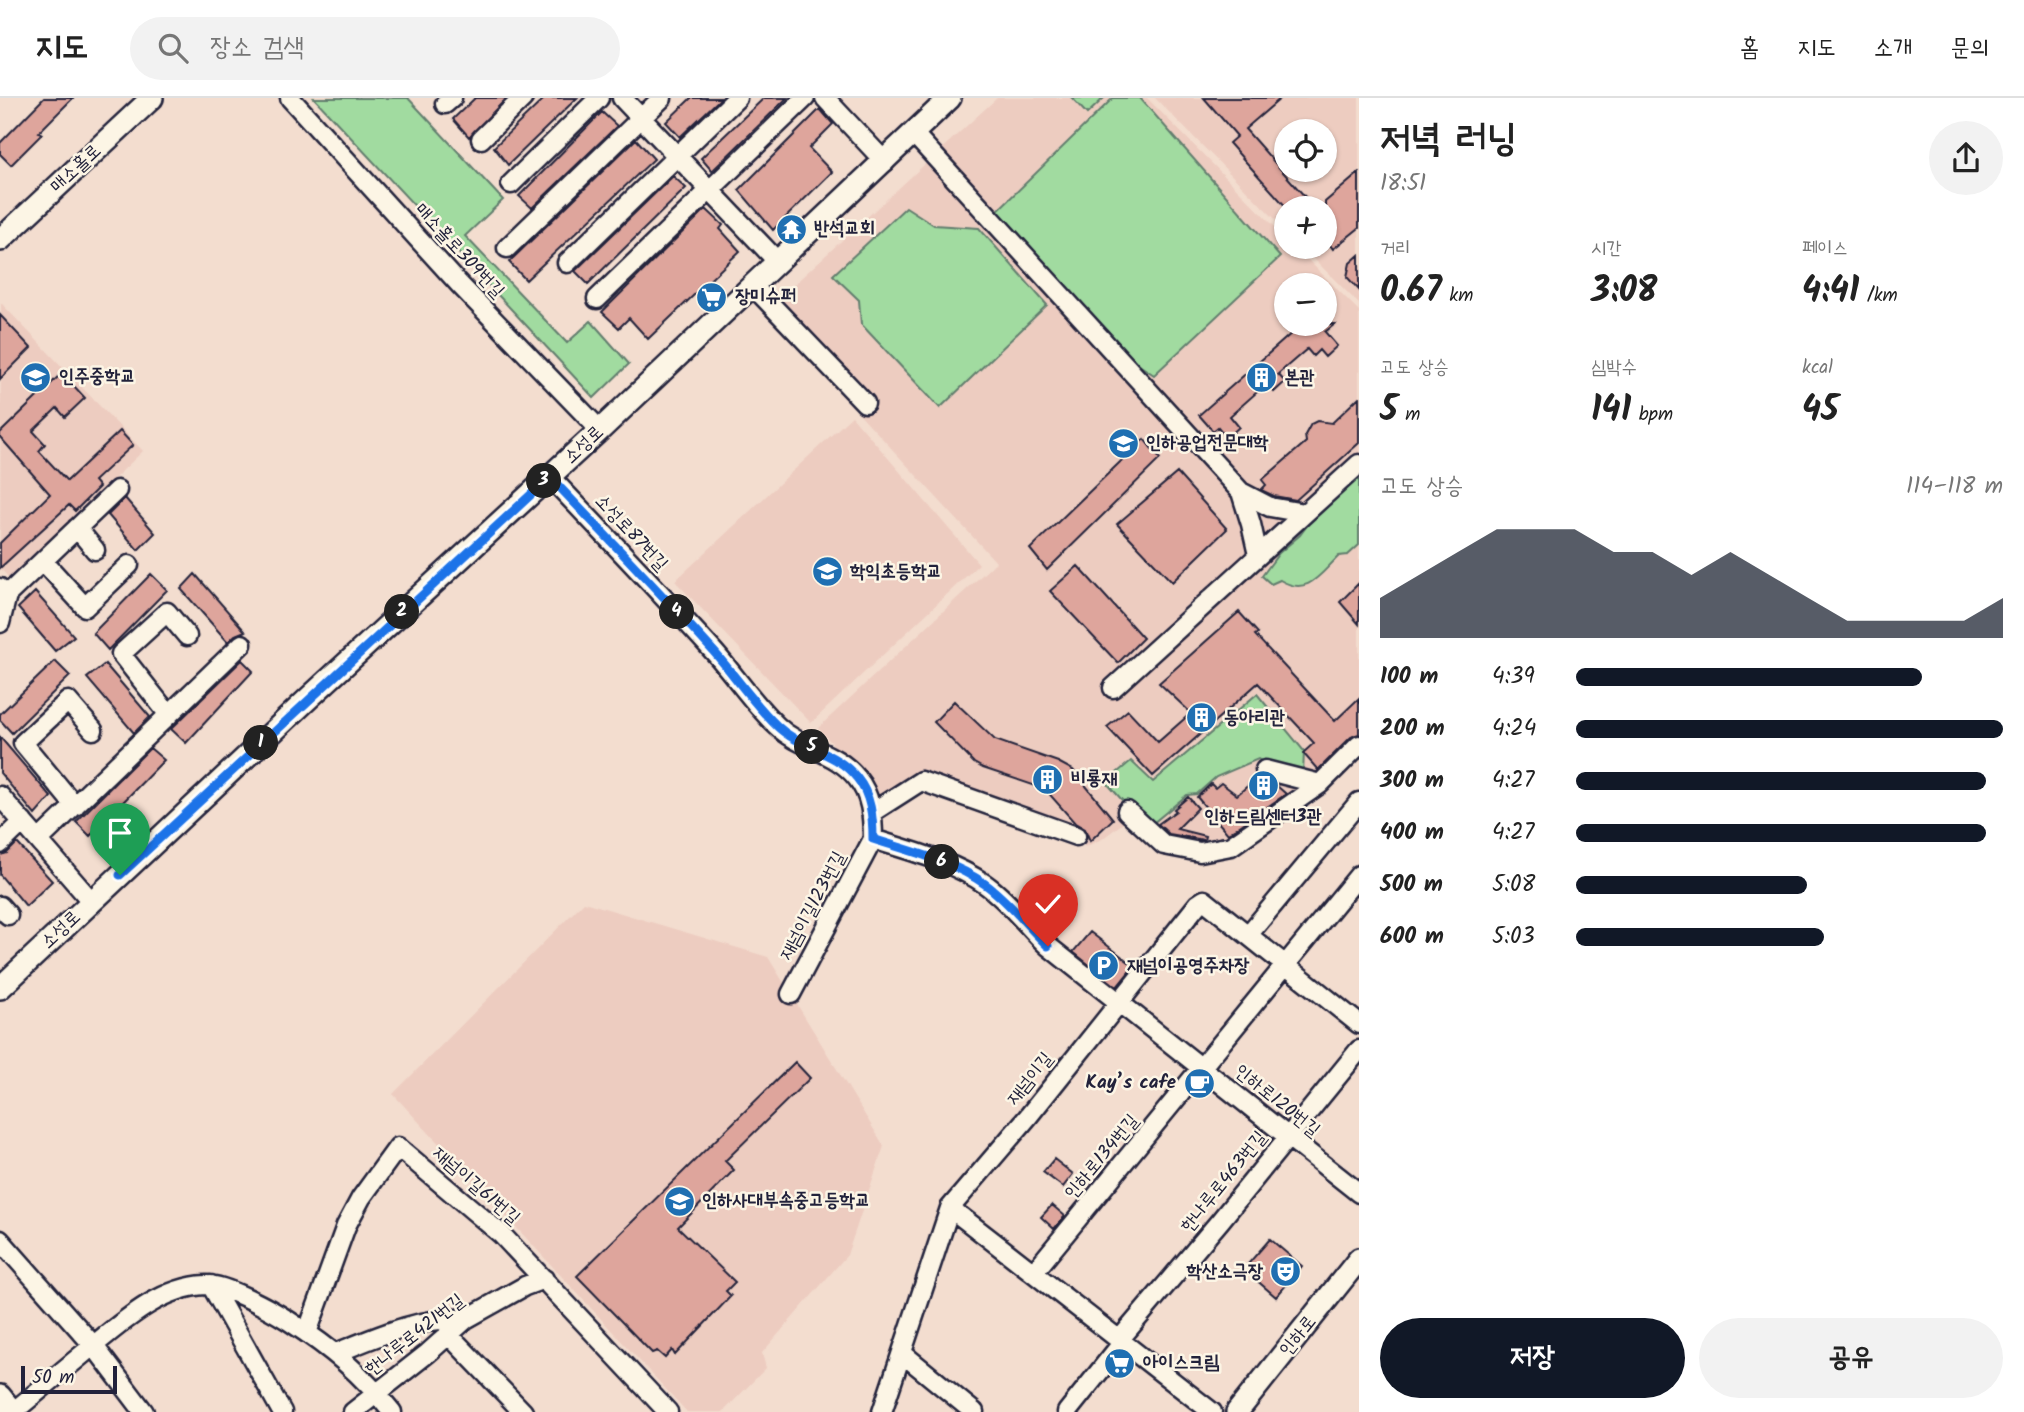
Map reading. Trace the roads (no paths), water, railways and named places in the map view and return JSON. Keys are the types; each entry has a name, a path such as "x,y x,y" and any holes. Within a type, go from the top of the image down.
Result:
{"main road":[{"name":"매소홀로","path":"0,240 152,98"},
{"name":"소성로","path":"0,988 550,477 950,98"},
{"name":"인하로","path":"1237,1412 1359,1259"},
{"path":"0,1396 13,1412"}],"street":[{"name":"매소홀로309번길","path":"290,98 460,285 600,430"},
{"path":"481,139 523,98"},
{"path":"511,184 598,98"},
{"path":"622,98 778,262"},
{"path":"507,248 662,98"},
{"path":"567,263 737,98"},
{"path":"597,299 805,98"},
{"path":"825,98 885,162"},
{"path":"914,134 1241,492 1270,507 1304,513"},
{"path":"753,286 865,403"},
{"path":"1113,688 1359,464"},
{"name":"소성로87번길","path":"550,477 713,651 779,728 795,740 844,763 868,796 871,813"},
{"path":"0,623 3,591 43,561 117,489"},
{"path":"1241,492 1258,555"},
{"path":"77,528 96,550"},
{"path":"43,561 85,607 129,565"},
{"path":"169,715 121,654 167,612 187,636"},
{"path":"39,841 242,644"},
{"path":"75,806 23,743 68,701 93,730"},
{"path":"1127,811 1164,845 1200,852 1231,846 1320,784 1359,745"},
{"path":"1265,770 1320,784"},
{"path":"921,780 871,813 873,839 943,863 985,884 1048,946 1119,1002"},
{"path":"921,780 1008,811 1076,836 986,804 921,780"},
{"path":"0,796 92,902"},
{"path":"1248,935 1359,802"},
{"path":"0,844 23,822"},
{"name":"재넘이길123번길","path":"790,994 873,839"},
{"path":"1286,966 1359,875"},
{"name":"재넘이길","path":"881,1412 903,1354 950,1208 1027,1118 1198,904 1204,900 1359,1024"},
{"name":"인하로120번길","path":"1203,1068 1286,966"},
{"name":"인하로120번길","path":"1119,1002 1359,1193"},
{"name":"한나루로463번길","path":"1067,1412 1121,1340 1359,1050"},
{"name":"인하로134번길","path":"1034,1272 1203,1068"},
{"name":"재넘이길61번길","path":"307,1333 346,1226 361,1198 398,1147 501,1234 668,1412"},
{"path":"950,1208 1212,1412"},
{"path":"0,1240 94,1346 144,1412"},
{"name":"한나루로421번길","path":"354,1412 466,1319 525,1286 544,1279"},
{"path":"211,1285 282,1412"},
{"path":"13,1412 141,1309 174,1293 211,1285 276,1312 336,1353 376,1392 392,1412"},
{"path":"336,1353 428,1321 466,1319"},
{"path":"448,1334 523,1412"},
{"path":"903,1354 974,1412"}],"place":[{"name":"반석교회","path":"791,229"},
{"name":"장미슈퍼","path":"712,297"},
{"name":"인주중학교","path":"36,377"},
{"name":"본관","path":"1261,378"},
{"name":"인하공업전문대학","path":"1123,443"},
{"name":"학익초등학교","path":"827,572"},
{"name":"동아리관","path":"1201,718"},
{"name":"비룡재","path":"1048,779"},
{"name":"인하드림센터3관","path":"1263,786"},
{"name":"재넘이공영주차장","path":"1104,966"},
{"name":"Kay’s cafe","path":"1199,1083"},
{"name":"인하사대부속중고등학교","path":"679,1201"},
{"name":"학산소극장","path":"1286,1272"},
{"name":"아이스크림","path":"1120,1363"}]}
